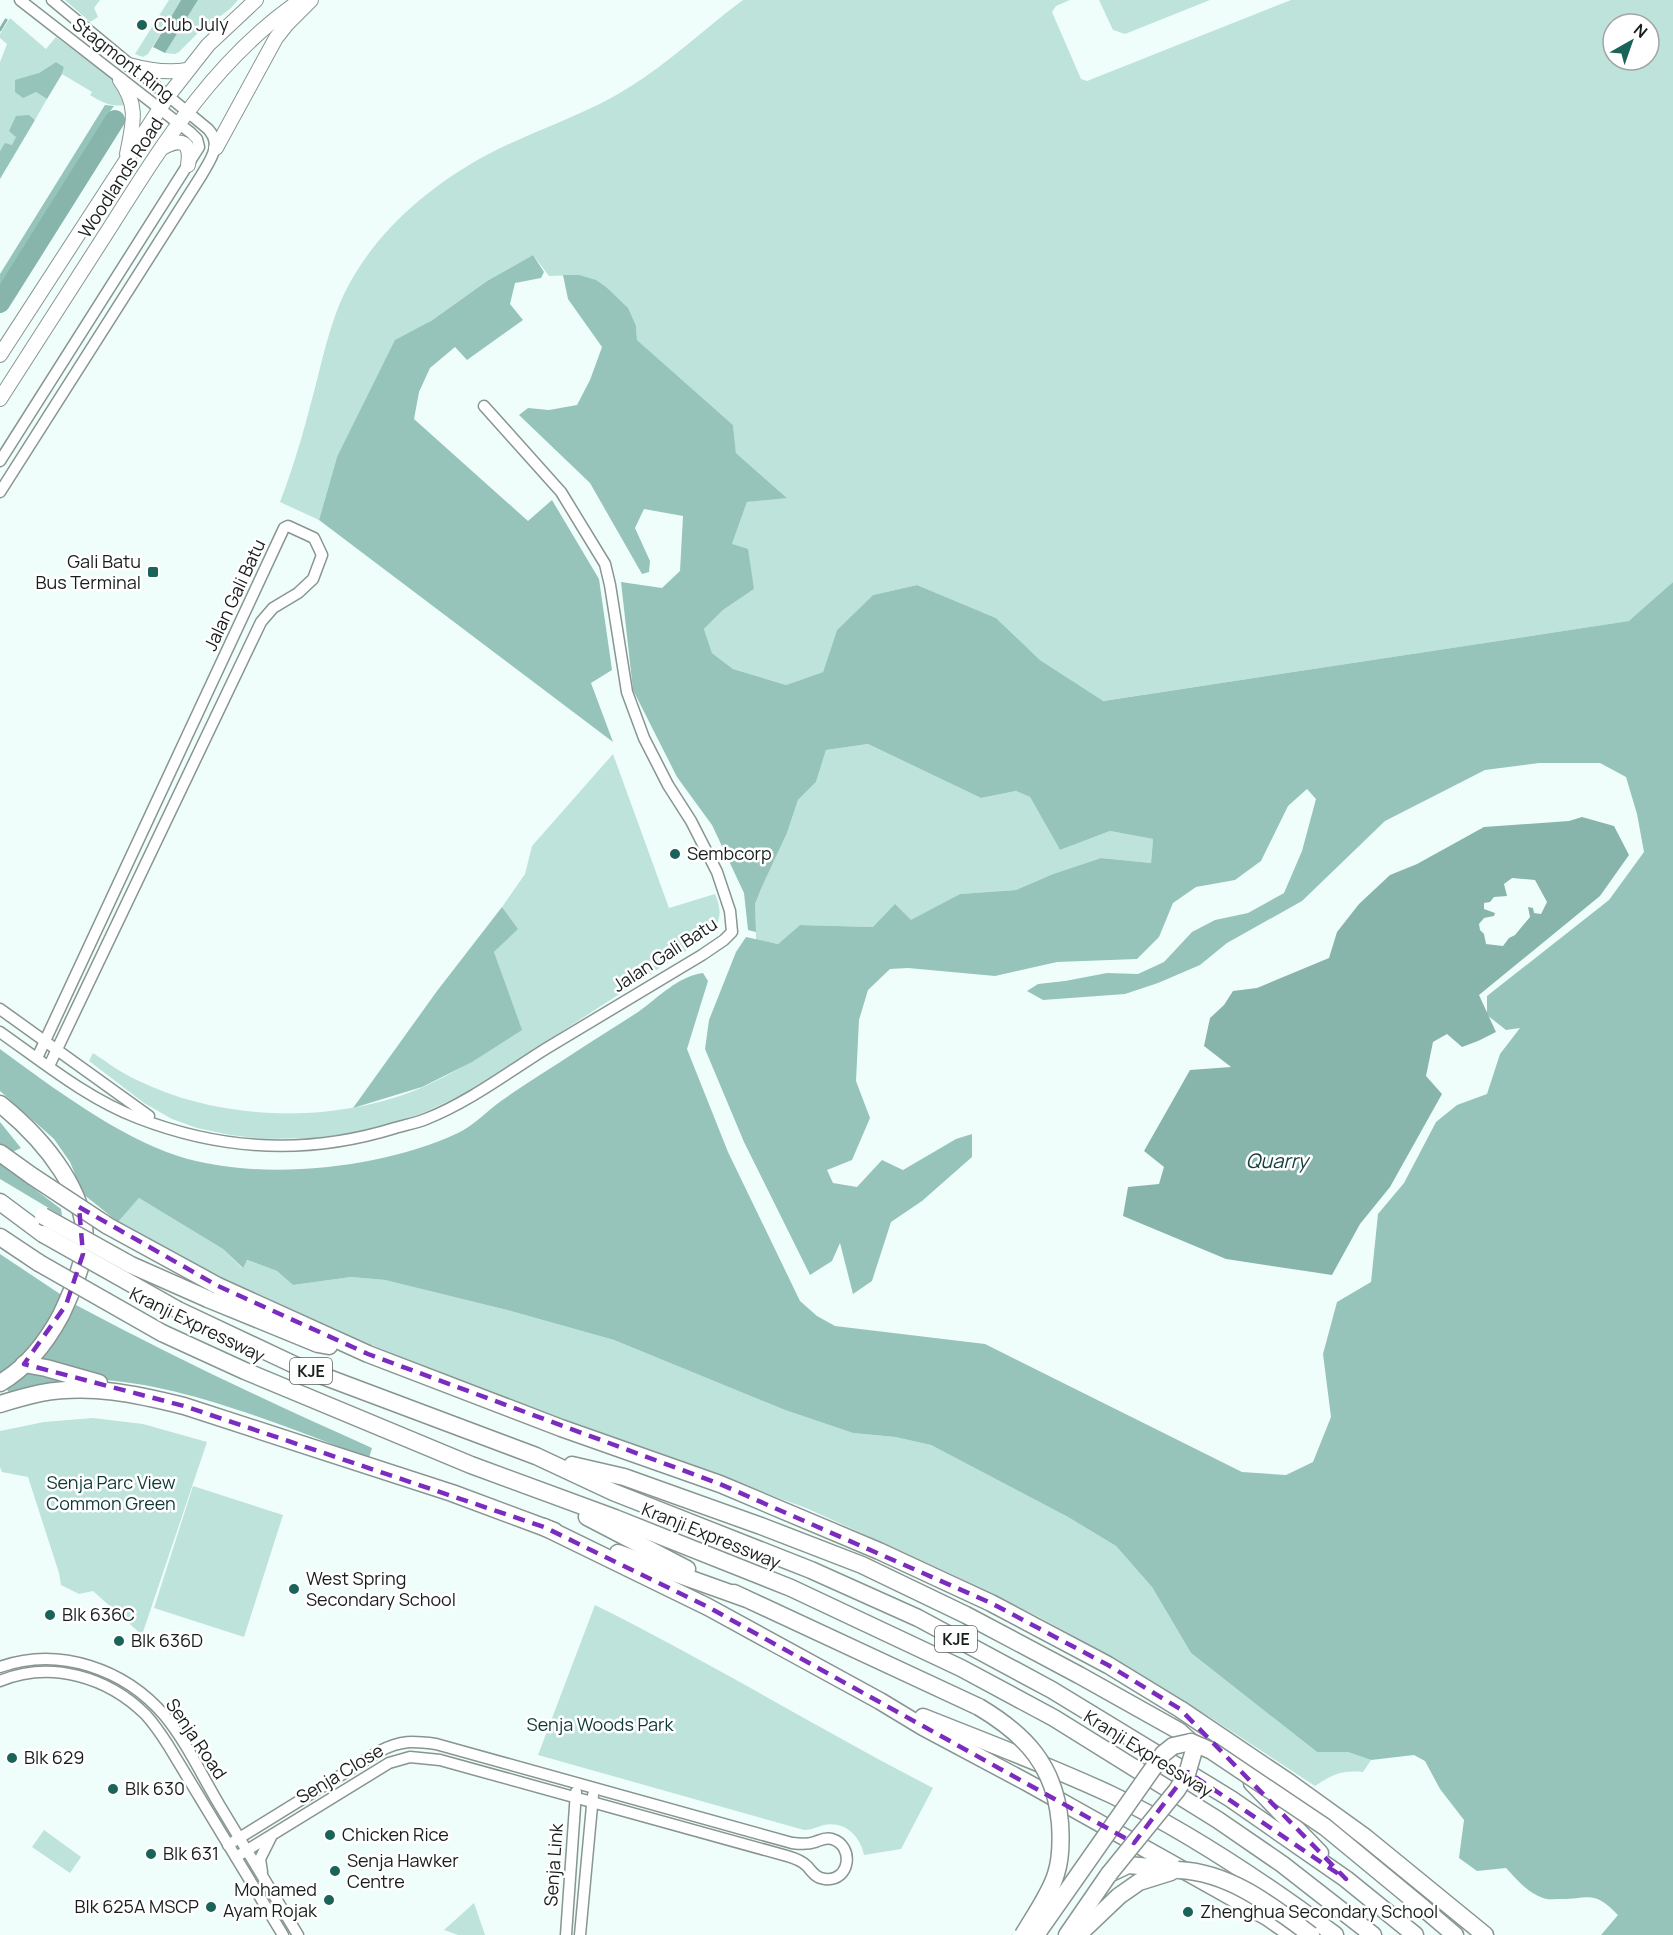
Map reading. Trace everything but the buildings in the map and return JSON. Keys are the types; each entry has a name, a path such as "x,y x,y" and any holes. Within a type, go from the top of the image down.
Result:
{"highway":[{"path":"0,1104 24,1125 58,1166 70,1186 83,1220 83,1254 66,1305 41,1345 24,1364 0,1383"},
{"path":"0,1153 213,1293"},
{"path":"0,1201 43,1216 131,1264 213,1293 571,1432 720,1484 879,1551 991,1603 1108,1665 1180,1709 1318,1802 1421,1881 1485,1935"},
{"name":"Kranji Expressway","path":"0,1201 43,1234 178,1310 299,1367 536,1456"},
{"name":"Kranji Expressway","path":"0,1238 39,1263 162,1333 245,1371 527,1487 615,1518 791,1588 961,1668 1054,1718 1218,1820 1282,1864 1373,1935"},
{"path":"24,1364 184,1406 441,1490 744,1598"},
{"path":"0,1404 41,1393 79,1389 113,1390 140,1395"},
{"path":"536,1456 624,1478 761,1526 862,1565 966,1614 1179,1731 1191,1742 1212,1751 1324,1827 1455,1935"},
{"name":"KJE","path":"536,1456 613,1492 811,1570 918,1618 1052,1690 1231,1799 1346,1879 1415,1935"},
{"path":"527,1487 744,1598 995,1717 1024,1740 1040,1758 1051,1780 1059,1809 1061,1836 1056,1874 1023,1935"},
{"path":"544,1527 708,1607 1267,1917 1293,1935"},
{"path":"880,1701 1031,1760 1114,1796 1214,1852 1295,1905 1335,1935"},
{"path":"1180,1709 1346,1879"},
{"path":"1067,1935 1109,1874 1177,1790 1187,1774 1194,1750 1191,1742"},
{"path":"1036,1935 1163,1754 1173,1746 1191,1742"},
{"path":"1109,1874 1128,1865 1210,1874 1232,1882 1282,1913 1311,1935"},
{"path":"1078,1935 1119,1896 1139,1882 1178,1870"}],"main road":[{"name":"Woodlands Road","path":"0,355 187,69 208,45 256,0"},
{"name":"Woodlands Road","path":"0,399 186,111 259,33 301,0"},
{"path":"216,148 276,38 286,24 311,0"},
{"path":"160,69 177,64 208,45"},
{"path":"129,65 177,71 187,69"},
{"path":"120,80 129,92 134,112 125,162"},
{"path":"160,149 172,142 180,141 186,145 190,154 188,165"}],"street":[{"name":"Stagmont Ring","path":"20,0 178,123"},
{"name":"Stagmont Ring","path":"52,0 186,111"},
{"path":"0,492 201,176 216,148 212,134 186,111"},
{"path":"0,461 199,147 197,139 178,123"},
{"name":"Jalan Gali Batu","path":"0,1032 88,1092 137,1118 195,1137 230,1143 263,1146 317,1145 369,1136 425,1119 472,1095 702,955 732,932 730,911 717,872 644,738 627,692 610,585 604,564 561,492 484,406"},
{"name":"Jalan Gali Batu","path":"37,1058 284,528 288,526 314,538 322,555 313,579 298,593 273,608 261,622 49,1066"},
{"name":"Jalan Gali Batu","path":"0,1009 46,1040 139,1111 167,1127"},
{"name":"Senja Road","path":"0,1667 32,1660 56,1659 74,1662 109,1672 143,1695 172,1727 298,1935"},
{"name":"Senja Road","path":"0,1681 36,1672 64,1673 92,1679 127,1699 147,1716 283,1935"},
{"name":"Senja Close","path":"228,1845 380,1750 406,1741 436,1744 792,1843 815,1842 827,1838 840,1843 847,1855 846,1868 836,1878 823,1879 811,1872 808,1867 789,1857 440,1760 411,1757 389,1763 236,1857"},
{"path":"575,1797 578,1784"},
{"path":"592,1802 594,1788"},
{"name":"Senja Link","path":"566,1935 575,1797"},
{"name":"Senja Link","path":"580,1935 592,1802"},
{"path":"265,1880 260,1859 273,1834"},
{"path":"808,1867 807,1853 815,1842"}],"highlighted area":[{"path":"79,1207 218,1286 368,1354 720,1484 991,1603 1108,1665 1180,1709 1346,1879 1188,1772 1134,1843 708,1607 544,1527 184,1406 24,1364 66,1305 83,1254"}],"green space":[{"path":"65,0 100,0 94,8 98,17 90,22"},
{"path":"169,0 181,0 148,54 143,57 135,54"},
{"path":"198,0 238,0 230,9 201,30 179,52 165,53"},
{"path":"743,0 1070,0 1056,6 1052,12 1081,79 1087,81 1291,0 1673,0 1673,582 1630,621 1102,701 1040,660 996,618 917,585 873,595 837,630 823,672 786,685 733,669 712,653 704,629 723,610 754,589 732,544 747,502 786,497 736,453 733,425 637,340 636,326 579,275 549,276 533,255 487,281 431,321 337,457 319,520 280,502 310,408 332,324 344,294 356,273 385,233 440,184 481,158 592,108 628,88 672,57"},
{"path":"1099,0 1210,0 1125,34 1113,30"},
{"path":"10,18 46,49 56,37 116,82 129,105 113,105 95,98 90,95 92,92 62,74 64,67 56,62 39,73 36,92 47,99 35,120 29,115 12,145 5,144 0,151 0,62 7,44 0,38 0,34"},
{"path":"868,744 981,798 1016,791 1030,797 1060,850 1110,831 1153,839 1151,863 1101,858 1053,874 1016,890 960,894 911,921 873,927 800,925 778,944 756,940 755,904 787,833 798,800 816,782 826,750"},
{"path":"613,754 669,908 715,894 720,910 717,924 712,934 470,1091 423,1113 368,1131 315,1138 263,1139 197,1128 172,1119 144,1103 89,1061 93,1053 121,1072 172,1095 243,1111 281,1113 318,1112 390,1099 423,1087 473,1060 521,1030 494,952 517,929 502,907 525,874 532,846"},
{"path":"139,1198 223,1249 242,1268 246,1260 277,1271 293,1285 351,1277 385,1280 507,1310 614,1340 785,1410 853,1433 895,1437 931,1445 1068,1517 1116,1546 1152,1587 1191,1653 1317,1752 1348,1752 1371,1760 1363,1772 1338,1774 1315,1786 1115,1659 1039,1617 947,1572 806,1508 498,1396 302,1317 213,1277 118,1222"},
{"name":"Senja Parc View Common Green","path":"93,1418 143,1424 207,1442 142,1635 93,1591 79,1594 61,1585 28,1477 2,1472 0,1467 0,1431 44,1422"},
{"path":"193,1486 283,1515 244,1637 154,1608"},
{"name":"Senja Woods Park","path":"595,1605 933,1788 901,1849 864,1855 855,1836 838,1825 824,1825 804,1830 538,1755"},
{"path":"44,1830 81,1857 70,1873 32,1847"},
{"path":"474,1903 485,1935 458,1935 444,1930"}],"shaded area":[{"path":"56,62 64,67 47,99 36,92 23,98 15,92 15,80 39,73"},
{"path":"105,105 114,106 108,114 112,117 0,294 0,274"},
{"path":"29,115 35,120 0,179 0,151 5,143 12,145 16,137 9,131 16,116"},
{"path":"533,255 544,272 541,278 515,283 510,304 523,320 467,360 455,347 430,368 419,392 414,419 528,521 552,500 599,579 612,670 591,683 613,742 319,520 337,457 395,340 431,321 487,281"},
{"path":"563,275 579,275 596,280 628,308 636,326 637,340 733,425 736,453 787,498 747,502 732,544 748,549 754,589 723,610 704,629 712,653 733,669 786,685 823,672 837,630 873,595 917,585 996,618 1040,660 1103,701 1629,621 1673,582 1673,1935 1601,1935 1618,1915 1602,1901 1590,1897 1545,1899 1527,1889 1506,1868 1477,1871 1459,1858 1464,1820 1440,1789 1425,1761 1414,1755 1371,1760 1348,1752 1317,1752 1191,1653 1152,1587 1116,1546 1068,1517 931,1445 895,1437 853,1433 785,1410 614,1340 507,1310 385,1280 351,1277 293,1285 277,1271 247,1260 243,1268 223,1249 139,1198 118,1222 83,1194 70,1162 54,1139 0,1091 0,1049 63,1094 109,1123 155,1147 178,1156 210,1164 282,1170 357,1163 427,1145 464,1130 510,1094 638,1012 669,988 685,978 703,973 708,981 687,1049 728,1152 800,1301 817,1316 835,1326 985,1344 1242,1472 1286,1475 1313,1462 1331,1417 1323,1354 1337,1302 1371,1282 1378,1214 1404,1183 1436,1122 1457,1105 1487,1094 1500,1054 1520,1028 1506,1030 1487,1015 1487,996 1609,900 1644,852 1637,814 1626,777 1600,763 1539,763 1485,770 1385,821 1302,901 1227,943 1200,965 1125,994 1043,1000 1027,991 1038,984 1107,973 1138,974 1164,962 1192,932 1215,920 1248,913 1284,893 1302,851 1316,799 1307,789 1288,806 1261,861 1235,880 1196,887 1173,903 1159,937 1137,959 1057,962 995,976 908,968 890,969 868,990 859,1020 856,1081 870,1118 852,1160 827,1170 833,1183 857,1187 882,1160 903,1170 956,1139 972,1134 972,1157 922,1201 891,1222 872,1281 853,1294 840,1243 832,1261 810,1275 744,1142 705,1049 709,1020 736,952 746,937 778,944 800,925 873,927 895,904 911,920 960,894 1016,890 1053,874 1101,858 1151,863 1153,839 1110,831 1060,850 1030,797 1016,791 981,798 868,744 826,750 816,782 798,800 787,833 755,904 756,932 748,930 744,893 712,825 677,777 633,690 621,582 662,588 680,571 683,516 644,509 635,528 650,561 649,572 642,574 590,483 519,415 528,408 549,410 577,405 590,380 602,347 568,299"},
{"path":"502,907 518,929 494,952 522,1030 472,1062 422,1087 353,1108 437,991"},
{"path":"0,1122 21,1148 10,1153 0,1145"},
{"path":"0,1163 61,1209 62,1216 0,1179"},
{"path":"0,1254 63,1296 52,1318 36,1339 0,1374"},
{"path":"76,1305 222,1379 372,1448 369,1458 233,1408 163,1389 93,1379 50,1383 8,1392 6,1386 61,1331"}],"water":[{"path":"181,0 198,0 165,53 153,47"},
{"name":"Quarry","path":"1582,817 1614,826 1629,855 1600,896 1479,995 1496,1032 1462,1047 1447,1034 1433,1042 1426,1076 1442,1094 1390,1187 1360,1224 1332,1275 1226,1259 1123,1216 1128,1187 1159,1184 1164,1167 1144,1151 1190,1070 1231,1067 1204,1046 1210,1018 1224,1005 1233,991 1257,988 1329,958 1337,932 1359,904 1390,875 1417,864 1484,827 1569,821","holes":["1512,878 1535,880 1547,902 1541,914 1534,913 1533,908 1528,907 1530,917 1503,946 1486,944 1479,924 1484,918 1494,916 1495,913 1484,909 1484,903 1490,902 1494,897 1507,896 1504,884"]}],"waterway":[{"path":"0,30 6,20"},
{"path":"0,303 115,120"}],"place":[{"name":"Club July","path":"142,25"},
{"name":"Gali Batu Bus Terminal","path":"153,572"},
{"name":"Sembcorp","path":"675,854"},
{"name":"West Spring Secondary School","path":"294,1589"},
{"name":"Blk 636C","path":"50,1615"},
{"name":"Blk 636D","path":"119,1641"},
{"name":"Blk 629","path":"12,1758"},
{"name":"Blk 630","path":"113,1789"},
{"name":"Chicken Rice","path":"330,1835"},
{"name":"Blk 631","path":"151,1854"},
{"name":"Senja Hawker Centre","path":"335,1871"},
{"name":"Mohamed Ayam Rojak","path":"329,1900"},
{"name":"Blk 625A MSCP","path":"211,1907"},
{"name":"Zhenghua Secondary School","path":"1188,1912"}]}
